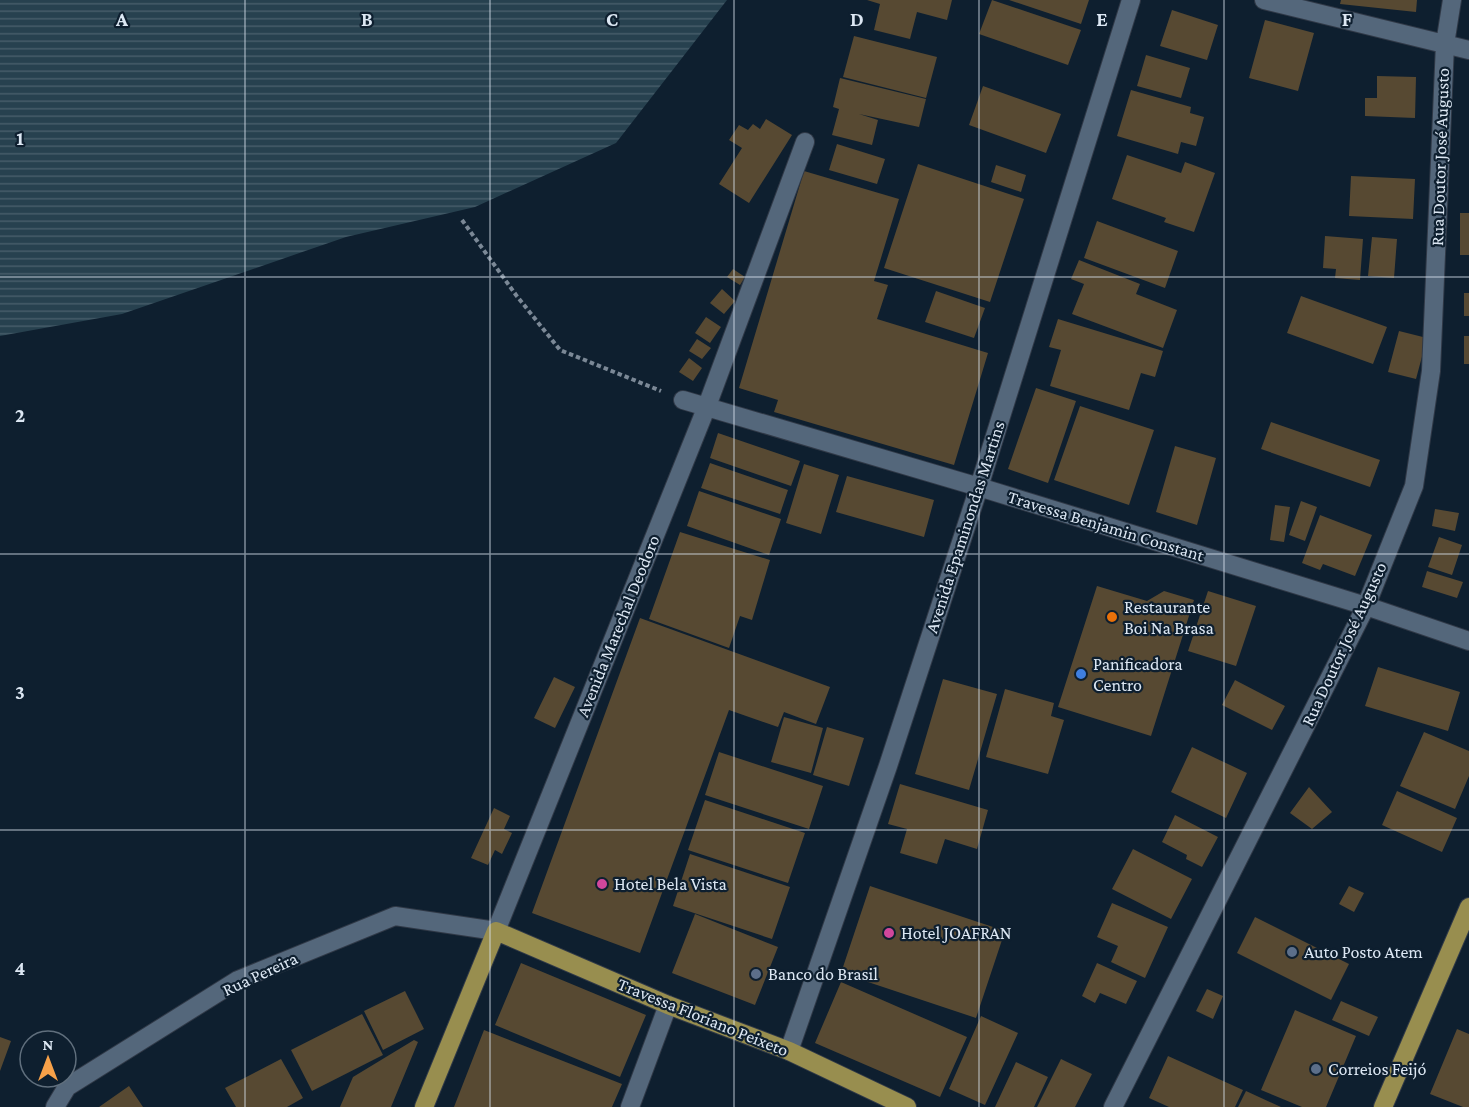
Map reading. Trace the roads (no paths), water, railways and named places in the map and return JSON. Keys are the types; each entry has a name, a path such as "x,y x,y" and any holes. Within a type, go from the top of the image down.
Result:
{"main road":[{"path":"1383,1107 1469,907"},
{"name":"Travessa Floriano Peixeto","path":"496,931 668,1005 789,1051 907,1107"},
{"name":"Avenida Marechal Deodoro","path":"424,1107 496,931"}],"street":[{"name":"Avenida Epaminondas Martins","path":"789,1051 888,766 1131,0"},
{"path":"1264,0 1469,50"},
{"name":"Rua Doutor José Augusto","path":"1113,1107 1366,606 1414,486 1431,371 1445,44 1452,0"},
{"name":"Avenida Marechal Deodoro","path":"496,931 707,406 805,142"},
{"name":"Travessa Benjamin Constant","path":"683,400 978,487 1366,606 1469,641"},
{"name":"Rua Pereira","path":"55,1107 67,1087 238,980 395,916 496,931"},
{"path":"630,1107 668,1005"}],"water":[{"path":"0,0 727,0 616,143 475,207 346,237 122,314 0,336"}],"place":[{"name":"Restaurante Boi Na Brasa","path":"1112,617"},
{"name":"Panificadora Centro","path":"1081,674"},
{"name":"Hotel Bela Vista","path":"602,884"},
{"name":"Hotel JOAFRAN","path":"889,933"},
{"name":"Auto Posto Atem","path":"1292,952"},
{"name":"Banco do Brasil","path":"756,974"},
{"name":"Correios Feijó","path":"1316,1069"}]}
